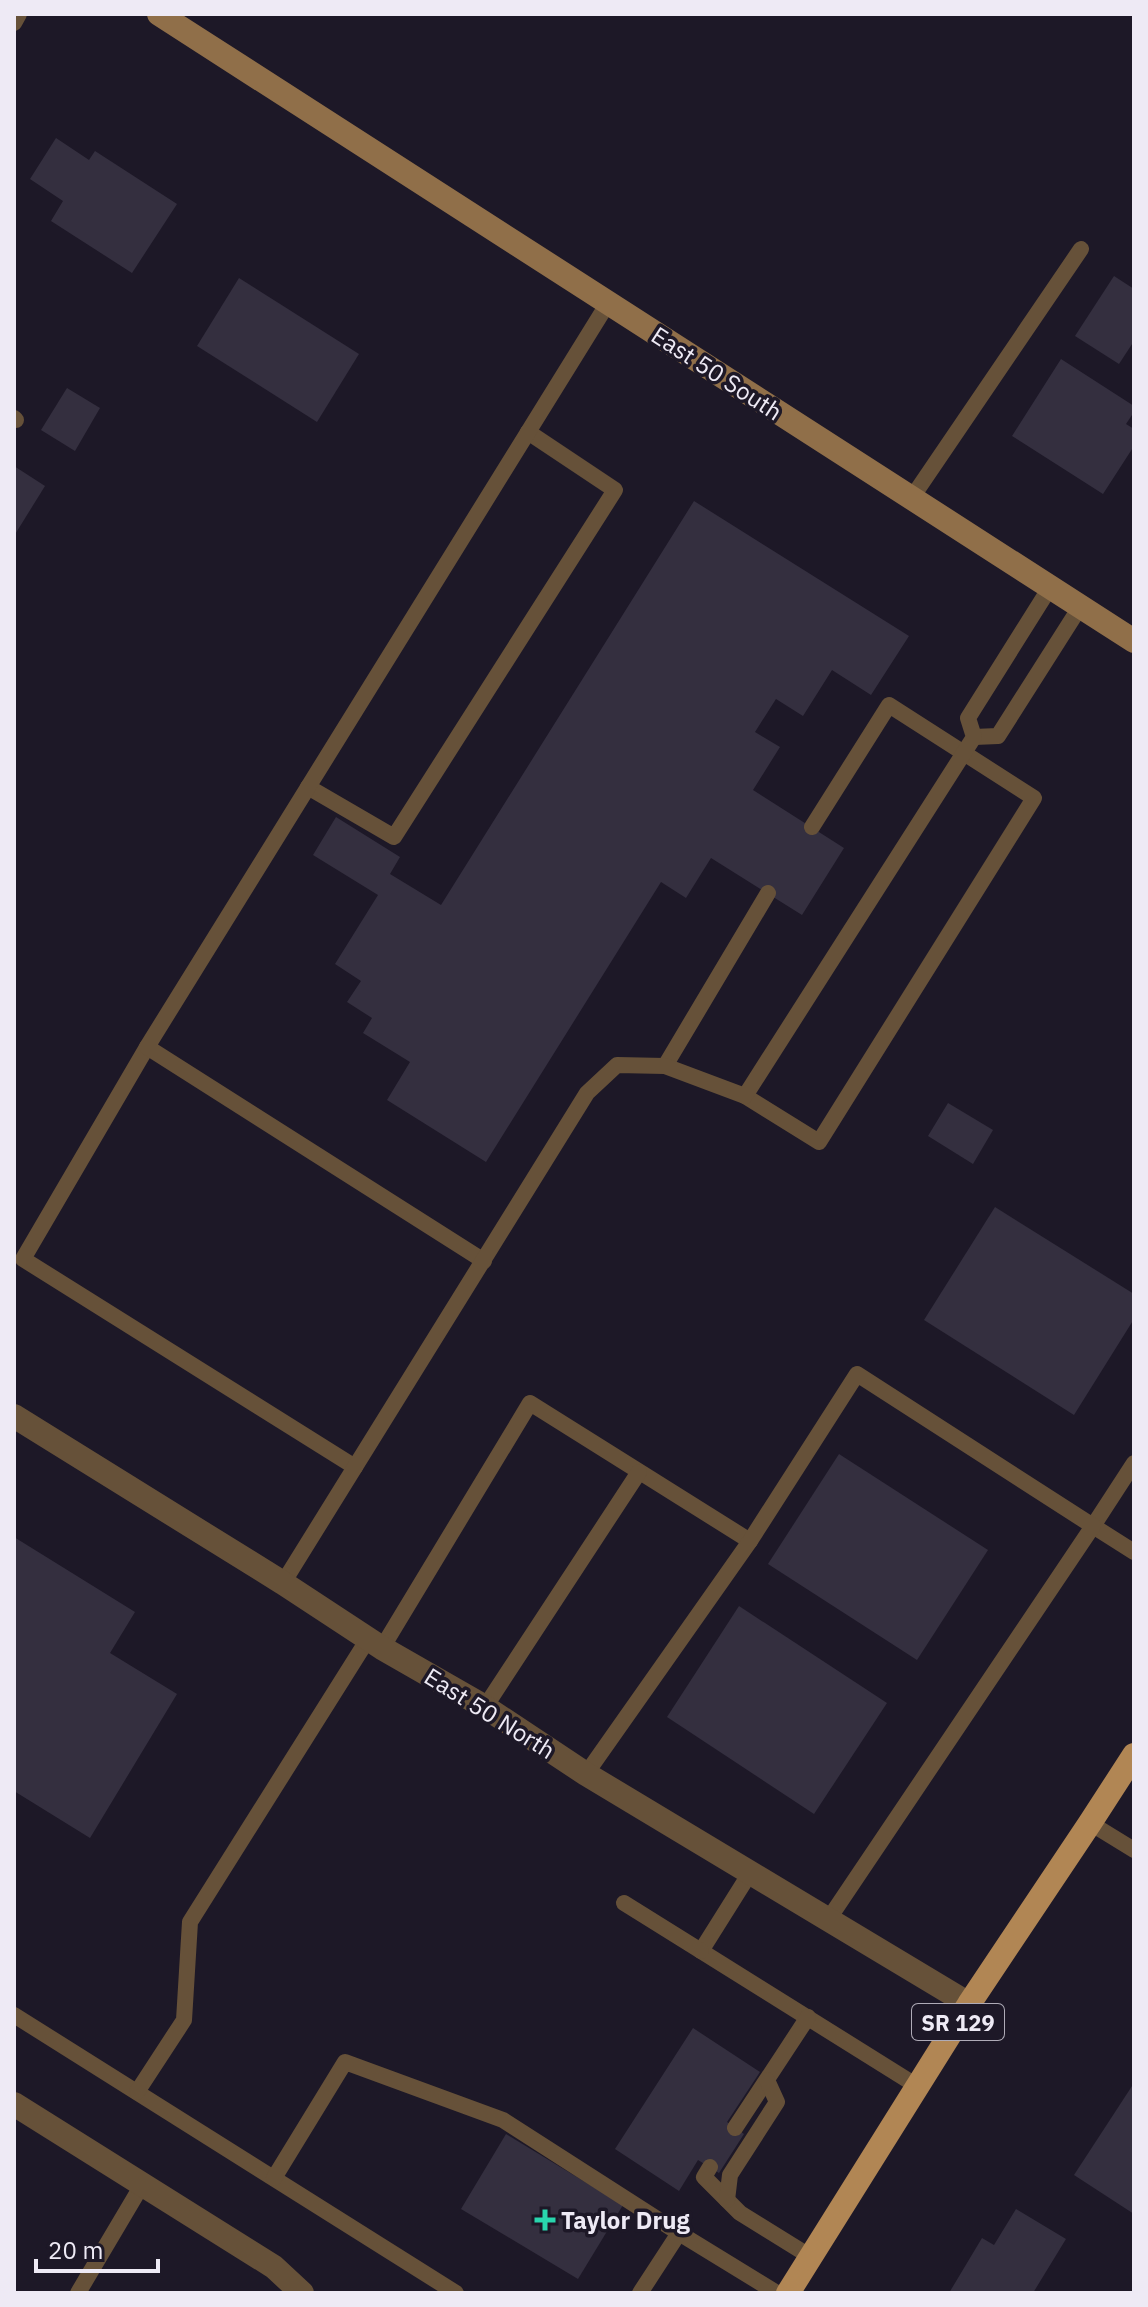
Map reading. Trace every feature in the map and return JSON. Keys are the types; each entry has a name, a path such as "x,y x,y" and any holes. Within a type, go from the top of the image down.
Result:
{"main road":[{"name":"East 50 South","path":"159,14 1134,641"},
{"name":"SR 129","path":"788,2293 969,2004 1134,1755"}],"street":[{"name":"East 50 North","path":"14,1416 283,1583 375,1644 485,1707 586,1774 969,2004"},
{"path":"14,2104 274,2267 302,2293"}],"lane":[{"path":"14,23 19,14"},
{"path":"911,499 1081,249"},
{"path":"355,1467 23,1259 147,1047 608,303"},
{"path":"308,787 394,837 615,490 528,432"},
{"path":"974,737 968,718 1049,589"},
{"path":"974,737 998,736 1080,607"},
{"path":"283,1583 587,1093 617,1065 665,1066 745,1096 819,1142 1034,798 889,705 812,827"},
{"path":"745,1096 974,737"},
{"path":"665,1066 768,893"},
{"path":"147,1047 484,1261"},
{"path":"586,1774 750,1541 857,1374 1134,1552"},
{"path":"137,2092 184,2020 190,1922 375,1644 530,1403 750,1541"},
{"path":"828,1920 1134,1463"},
{"path":"485,1707 639,1472"},
{"path":"1090,1823 1134,1850"},
{"path":"701,1951 750,1873"},
{"path":"624,1903 917,2086"},
{"path":"14,2015 456,2293"},
{"path":"735,2128 808,2017"},
{"path":"274,2178 345,2062 503,2120 777,2293"},
{"path":"727,2200 730,2175 777,2102 767,2080"},
{"path":"710,2167 704,2177 740,2213 811,2257"},
{"path":"78,2293 142,2185"},
{"path":"640,2293 679,2233"}],"building":[{"path":"56,138 89,160 95,151 177,204 132,273 51,221 63,201 30,179"},
{"path":"1114,276 1134,289 1134,341 1119,364 1075,336"},
{"path":"239,278 359,354 317,422 197,346"},
{"path":"1061,359 1134,406 1134,412 1126,424 1134,429 1134,446 1103,494 1012,436"},
{"path":"67,388 100,408 75,451 41,430"},
{"path":"14,466 45,486 14,536"},
{"path":"694,501 909,636 871,695 832,670 803,716 776,699 755,732 780,747 753,790 844,848 802,915 711,858 686,898 661,882 486,1162 387,1100 410,1062 363,1033 372,1018 347,1002 361,981 335,964 378,895 313,855 336,817 400,857 390,874 441,905"},
{"path":"948,1103 993,1130 973,1164 928,1136"},
{"path":"995,1207 1134,1294 1134,1319 1074,1415 924,1320"},
{"path":"839,1454 988,1550 917,1660 768,1564"},
{"path":"14,1537 135,1612 110,1653 177,1694 90,1838 14,1791"},
{"path":"739,1606 887,1703 814,1814 667,1717"},
{"path":"693,2028 760,2072 727,2122 744,2134 719,2173 698,2160 679,2191 615,2149"},
{"path":"1134,2083 1134,2214 1074,2175"},
{"path":"506,2134 623,2205 578,2279 461,2209"},
{"path":"1016,2209 1066,2239 1033,2293 949,2293 982,2238 994,2245"}],"place":[{"name":"Taylor Drug","path":"545,2220"}]}
